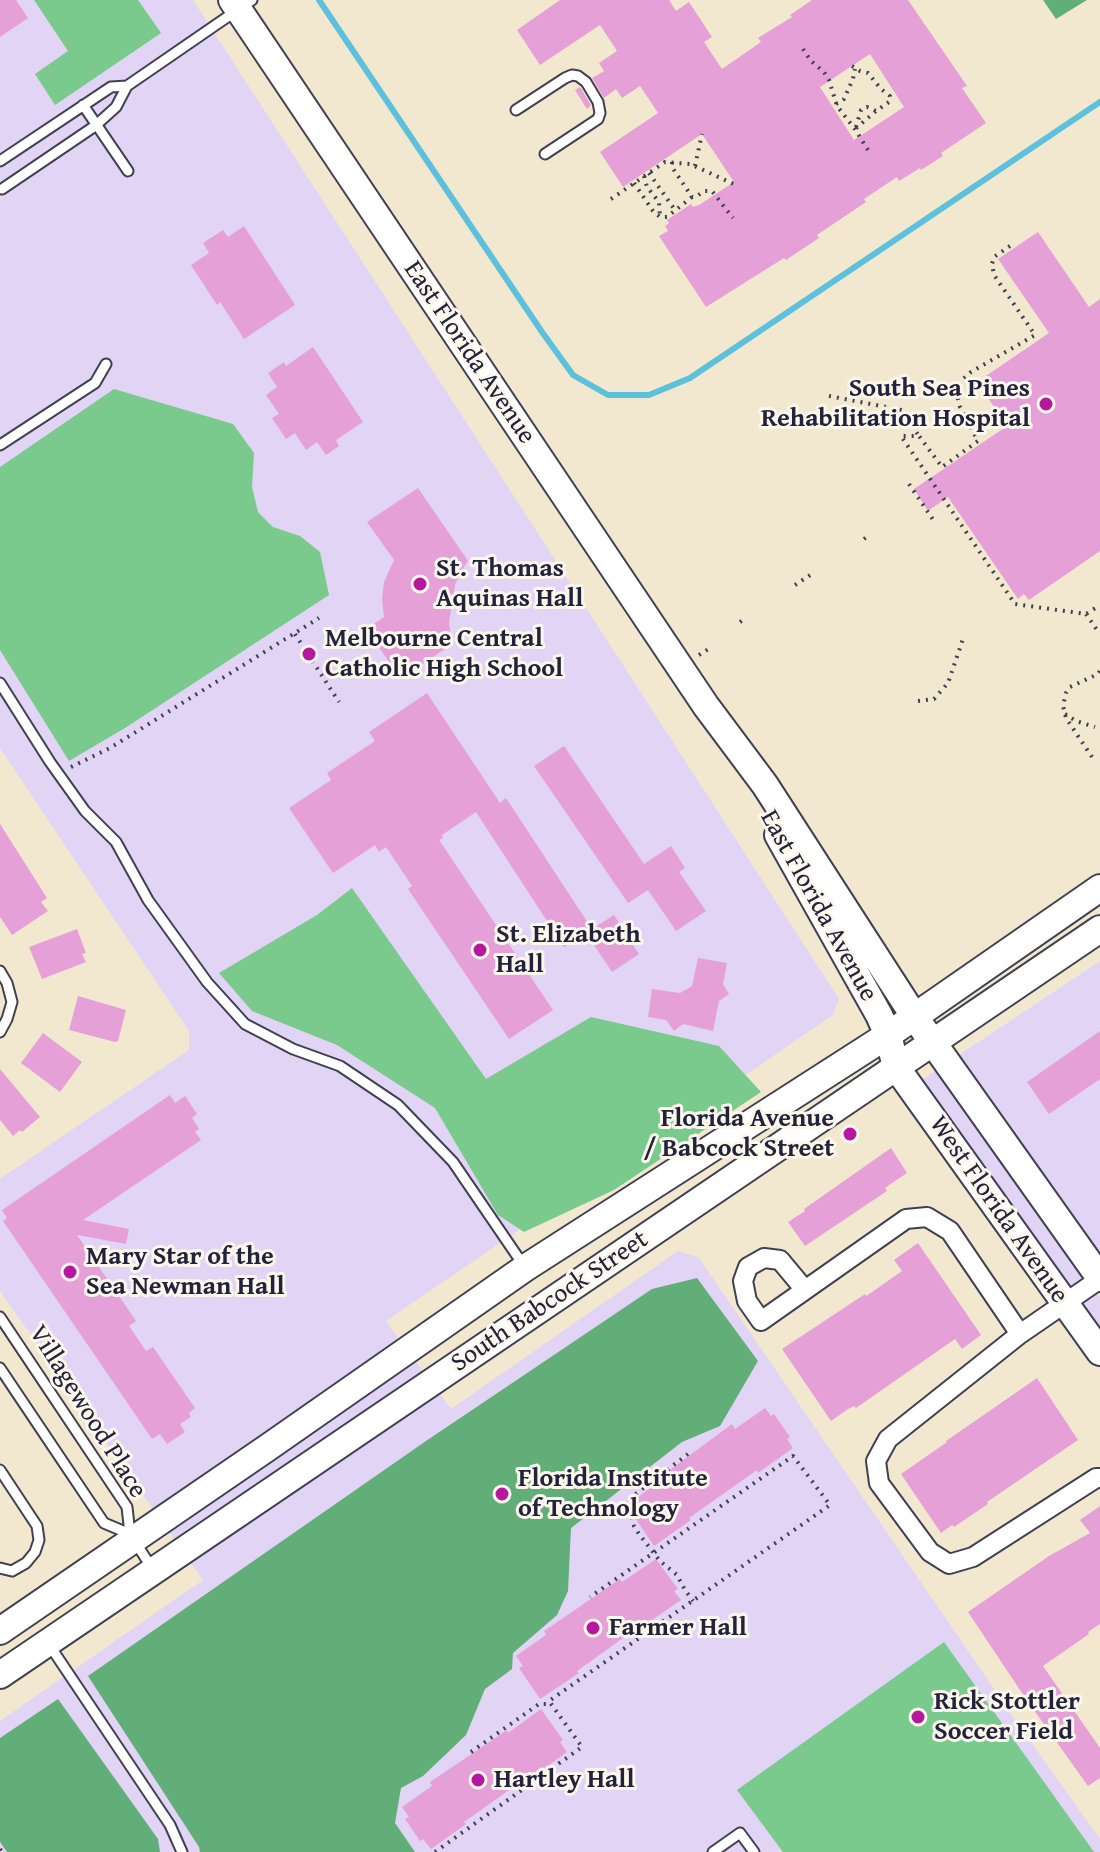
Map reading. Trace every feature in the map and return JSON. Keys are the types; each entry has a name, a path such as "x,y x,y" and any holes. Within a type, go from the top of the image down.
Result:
{"main road":[{"name":"East Florida Avenue","path":"241,3 706,706 765,785 932,1042"},
{"name":"East Florida Avenue","path":"706,706 879,1015 896,1067"},
{"name":"South Babcock Street","path":"0,1631 131,1537 525,1268 888,1035 1100,888"},
{"name":"South Babcock Street","path":"0,1675 932,1042 1094,937"},
{"name":"West Florida Avenue","path":"932,1042 1100,1279"},
{"name":"West Florida Avenue","path":"896,1067 1100,1352"}],"street":[{"path":"805,1290 906,1219 927,1217 950,1231 1020,1334"},
{"path":"1100,1279 1020,1334 888,1439 876,1461 879,1483 930,1552 949,1564 973,1557 1100,1478"}],"lane":[{"path":"2,189 97,124 116,107 127,86 241,3"},
{"path":"516,110 572,75 586,82 600,107 598,119 545,154"},
{"path":"0,161 111,87 127,86"},
{"path":"83,105 128,171"},
{"path":"0,445 95,383 106,364"},
{"path":"0,683 85,811 116,842 148,900 207,982 245,1024 293,1049 340,1066 398,1105 453,1162 525,1268"},
{"path":"0,971 12,1002 0,1032"},
{"name":"Villagewood Place","path":"0,1317 127,1507 131,1537 153,1570"},
{"name":"Villagewood Place","path":"0,1368 104,1523 131,1537"},
{"path":"0,1470 37,1526 39,1540 35,1552 26,1563 12,1571 0,1568"},
{"path":"48,1642 170,1825 182,1852"},
{"path":"713,1852 740,1833 754,1852"}],"path":[{"path":"803,49 824,72 836,104 871,155"},
{"path":"836,104 844,99 853,79 853,67 868,73 890,96 889,102 855,129"},
{"path":"855,129 861,110 867,107 876,111"},
{"path":"695,166 702,134"},
{"path":"611,199 665,162 695,166 736,185"},
{"path":"672,162 672,167 692,197"},
{"path":"647,174 675,210"},
{"path":"647,174 647,187 659,202 660,217"},
{"path":"634,183 660,217 667,217 692,197 712,191 733,218"},
{"path":"829,396 907,411 906,417 942,467 978,441 960,407 957,389 971,372 1035,335 994,275 994,257 1010,246"},
{"path":"919,436 901,436 1015,604 1086,614 1100,605"},
{"path":"909,484 934,521"},
{"path":"795,585 815,572"},
{"path":"1086,614 1097,630"},
{"path":"58,773 110,748 319,618"},
{"path":"740,622 746,618"},
{"path":"294,633 339,702"},
{"path":"918,701 934,699 948,683 964,636"},
{"path":"693,658 710,648"},
{"path":"1092,757 1076,735 1063,706 1070,687 1100,671"},
{"path":"1065,714 1095,727"},
{"path":"688,1454 625,1502 634,1526 660,1561 677,1575 693,1601"},
{"path":"435,1852 582,1747 549,1701 830,1505 793,1456 590,1597"},
{"path":"471,1752 539,1704 551,1704"}],"shaded area":[{"path":"0,0 193,0 839,999 833,1015 386,1321 451,1409 678,1251 699,1258 1100,1839 1100,1852 0,1852 0,1721 203,1580 0,1291 0,1179 189,1050 189,1031 0,748"},
{"path":"1100,961 1100,1258 956,1057"},
{"path":"937,1070 1100,1298 1100,1329 920,1081"}],"green space":[{"path":"34,0 138,0 161,33 55,105 35,74 68,51"},
{"path":"1043,0 1087,0 1056,19"},
{"path":"114,389 233,424 254,453 252,487 258,512 273,527 300,536 320,552 329,595 69,761 0,650 0,467"},
{"path":"352,888 486,1079 591,1017 719,1046 761,1092 614,1190 524,1232 498,1215 435,1108 337,1045 252,1011 219,973 317,915"},
{"path":"697,1278 758,1361 720,1426 682,1442 571,1528 568,1591 557,1615 513,1653 512,1669 485,1689 466,1735 423,1776 401,1788 395,1823 415,1852 200,1852 88,1676 426,1441 652,1289"},
{"name":"Rick Stottler Soccer Field","path":"944,1642 1094,1852 783,1852 737,1790"},
{"path":"58,1699 158,1839 160,1852 7,1852 0,1842 0,1738"}],"building":[{"path":"0,0 16,0 28,18 0,37"},
{"path":"560,0 669,0 676,11 689,2 712,37 704,42 722,69 761,42 758,38 812,0 908,0 967,86 962,88 986,123 921,170 899,181 897,177 864,199 866,202 786,260 784,258 706,307 659,236 668,231 665,226 669,223 667,220 691,204 693,207 699,205 734,182 702,134 623,187 600,152 658,113 640,86 622,98 616,89 604,98 592,78 604,71 599,63 617,51 600,25 540,65 517,30","holes":["870,54 904,107 854,140 820,87"]},
{"path":"580,87 591,105 587,109 575,90"},
{"path":"244,226 295,305 244,339 191,265 209,253 203,243 223,230 228,237"},
{"name":"South Sea Pines Rehabilitation Hospital","path":"1038,232 1089,307 1100,299 1100,551 1029,600 1024,594 1018,599 948,497 928,511 914,489 1007,426 977,382 1049,333 998,259"},
{"path":"313,347 363,422 336,440 339,446 326,455 317,442 306,450 295,433 286,439 272,418 279,414 266,395 277,387 268,373 284,362 286,366"},
{"name":"St. Thomas Aquinas Hall","path":"418,488 468,561 455,585 449,623 452,644 401,679 366,629 384,617 384,582 394,560 367,522"},
{"path":"427,693 500,803 506,798 592,929 564,947 476,812 442,835 443,838 439,840 553,1010 509,1039 408,889 412,886 386,847 379,852 375,845 333,873 289,808 331,780 327,773 375,741 369,732"},
{"path":"564,746 644,864 671,846 685,868 679,872 706,911 676,931 648,890 628,903 534,766"},
{"path":"0,824 47,898 41,902 48,911 12,935 0,917"},
{"path":"614,915 639,954 612,972 586,933"},
{"path":"77,929 86,962 42,979 29,947"},
{"path":"698,958 727,963 723,984 729,994 719,1001 713,1031 683,1024 674,1031 666,1020 648,1017 652,989 680,993 692,986"},
{"path":"78,996 126,1010 118,1041 69,1030"},
{"path":"1100,1031 1100,1079 1049,1114 1027,1082"},
{"path":"43,1033 82,1062 60,1092 21,1063"},
{"path":"0,1069 40,1117 13,1136 0,1120"},
{"name":"Mary Star of the Sea Newman Hall","path":"170,1095 175,1103 185,1096 197,1114 192,1118 199,1129 195,1132 201,1140 83,1220 129,1229 126,1244 77,1235 136,1321 129,1326 146,1351 153,1347 195,1408 189,1413 191,1417 180,1424 185,1432 167,1444 160,1434 152,1439 3,1221 7,1218 2,1210"},
{"path":"891,1148 907,1173 885,1188 887,1191 805,1246 788,1222"},
{"path":"918,1243 981,1335 962,1349 955,1339 856,1408 848,1409 831,1421 782,1349 902,1271 894,1260"},
{"path":"1037,1378 1078,1440 988,1504 941,1533 901,1474"},
{"path":"765,1408 771,1416 774,1414 790,1437 787,1439 793,1448 758,1473 757,1470 654,1546 633,1515 637,1511 630,1503 732,1424 735,1429"},
{"path":"1100,1506 1100,1624 1043,1666 1100,1748 1100,1778 1088,1786 968,1612 1049,1556 1090,1533 1080,1520"},
{"name":"Farmer Hall","path":"656,1559 678,1589 674,1591 681,1600 644,1623 540,1699 519,1668 523,1666 516,1656 546,1635 544,1631 620,1579 622,1582"},
{"name":"Hartley Hall","path":"541,1709 563,1740 560,1742 567,1752 464,1822 466,1824 431,1849 423,1839 420,1841 405,1819 409,1817 402,1807 432,1786 430,1782"}],"waterway":[{"path":"319,0 573,375 608,395 649,395 690,378 1100,102"}],"place":[{"name":"South Sea Pines Rehabilitation Hospital","path":"1046,404"},
{"name":"St. Thomas Aquinas Hall","path":"420,584"},
{"name":"Melbourne Central Catholic High School","path":"309,654"},
{"name":"St. Elizabeth Hall","path":"480,950"},
{"name":"Florida Avenue / Babcock Street","path":"850,1134"},
{"name":"Mary Star of the Sea Newman Hall","path":"70,1272"},
{"name":"Florida Institute of Technology","path":"502,1494"},
{"name":"Farmer Hall","path":"593,1628"},
{"name":"Rick Stottler Soccer Field","path":"918,1717"},
{"name":"Hartley Hall","path":"478,1780"}]}
